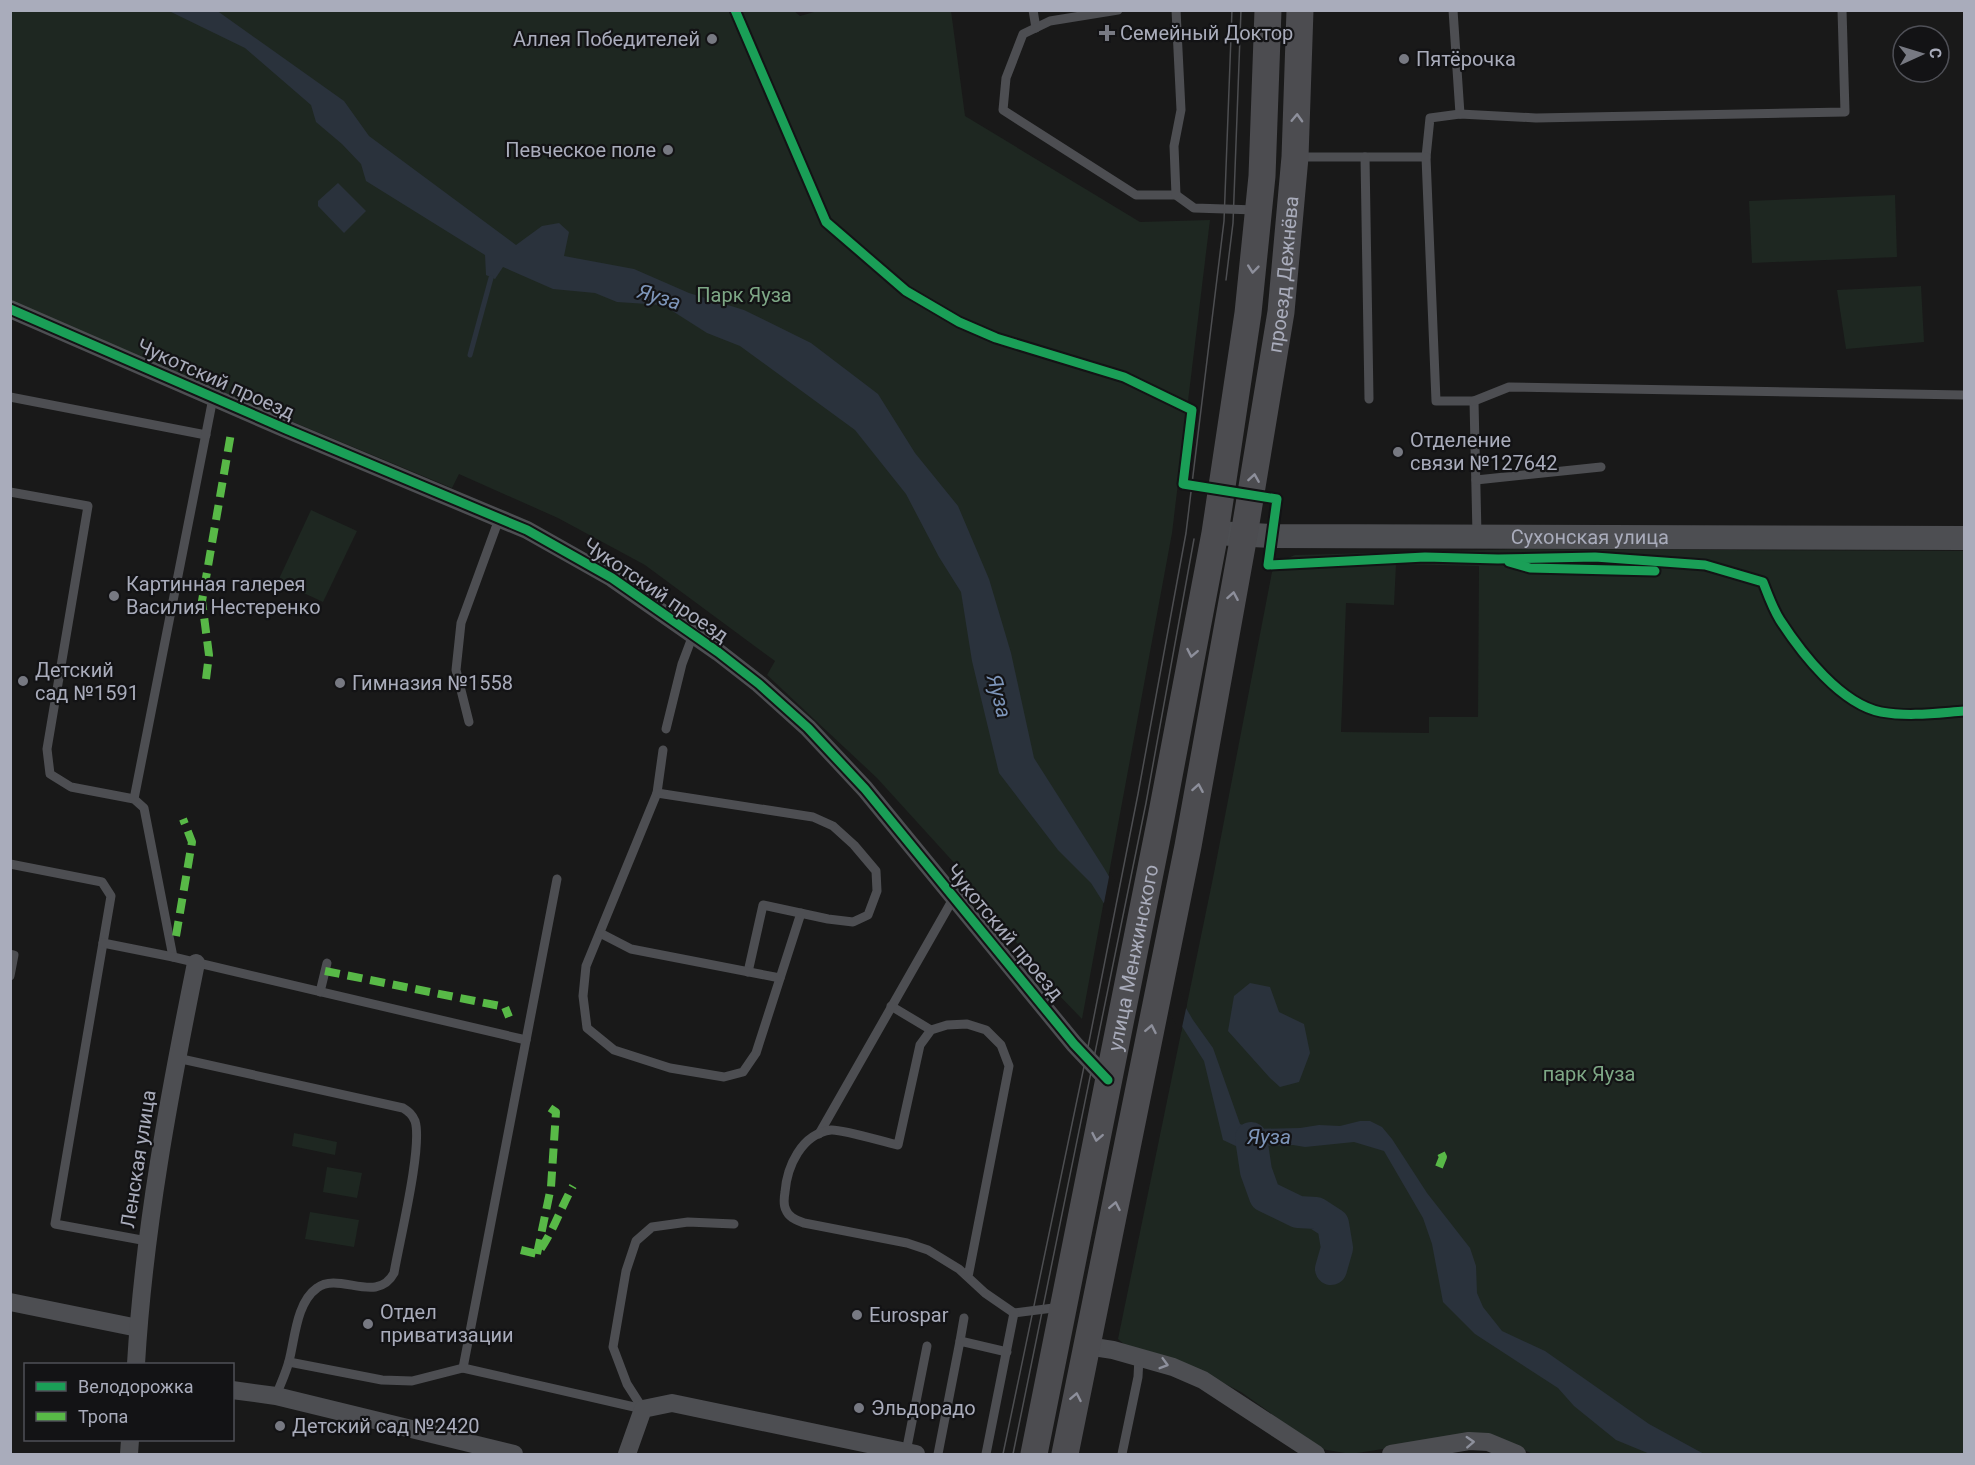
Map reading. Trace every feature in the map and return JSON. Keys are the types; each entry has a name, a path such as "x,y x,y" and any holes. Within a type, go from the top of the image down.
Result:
{"main road":[{"name":"проезд Дежнёва","path":"1215,533 1248,313 1267,75 1268,10"},
{"name":"проезд Дежнёва","path":"1245,536 1281,312 1295,157 1300,10"},
{"name":"улица Менжинского","path":"1034,1455 1161,818 1215,533"},
{"name":"улица Менжинского","path":"1065,1455 1188,846 1245,536"}],"street":[{"name":"Чукотский проезд","path":"10,309 213,398 527,530 612,578 759,684 808,728 865,789 1074,1044 1111,1068"},
{"name":"Сухонская улица","path":"1215,533 1245,536 1965,538"},
{"name":"Ленская улица","path":"136,1363 138,1328 177,1058 196,963"},
{"path":"10,1302 138,1328"},
{"path":"1087,1346 1173,1366 1203,1380 1316,1455"},
{"path":"234,1390 276,1396 514,1455"},
{"path":"627,1455 643,1408 672,1403 911,1454"},
{"path":"1391,1455 1469,1441 1488,1442 1517,1455"}],"lane":[{"path":"1033,10 1036,28"},
{"path":"1118,10 1050,21 1023,34 1006,78 1003,110 1136,195 1176,195 1194,208 1258,210"},
{"path":"1176,10 1181,110 1174,146 1176,195"},
{"path":"1453,10 1460,114"},
{"path":"1842,10 1845,112 1536,118 1460,114 1430,118 1426,157 1436,401 1474,401 1509,387 1965,395"},
{"path":"1295,157 1426,157"},
{"path":"1365,158 1369,399"},
{"path":"10,397 206,435"},
{"path":"135,799 213,398"},
{"path":"1474,401 1477,537"},
{"path":"1476,480 1601,467"},
{"path":"10,492 88,506 47,749 50,774 71,787 135,799 144,808 172,957"},
{"path":"469,722 456,670 461,622 499,519"},
{"path":"666,729 682,664 693,635"},
{"path":"663,750 657,793 586,966 583,996 587,1028 614,1050 670,1068 724,1077 743,1072 756,1053 801,914"},
{"path":"657,793 813,818 833,826 854,845 876,871 877,891 868,915 853,922 763,905 748,972"},
{"path":"10,864 102,882 111,896 55,1224 152,1235"},
{"path":"464,1368 557,879"},
{"path":"819,1134 953,898"},
{"path":"600,933 631,949 780,978"},
{"path":"103,943 526,1040"},
{"path":"10,954 14,955 10,976"},
{"path":"320,992 327,963"},
{"path":"891,1006 931,1030"},
{"path":"968,1277 1009,1066 1001,1045 986,1030 967,1024 947,1025 931,1030 920,1045 898,1145 832,1130 813,1136 797,1153 786,1178 785,1210 792,1218 804,1223 907,1243 928,1250 959,1269 985,1293 1014,1313 1064,1306"},
{"path":"177,1058 403,1108 411,1113 416,1123 414,1160 393,1273 389,1281 381,1286 371,1287 325,1283 315,1288 301,1312 289,1362 276,1396"},
{"path":"643,1408 627,1384 613,1347 626,1271 636,1241 652,1227 688,1222 734,1224"},
{"path":"986,1455 1014,1313"},
{"path":"938,1455 964,1317"},
{"path":"960,1341 1006,1352"},
{"path":"911,1454 927,1346"},
{"path":"1122,1455 1138,1377 1139,1357"},
{"path":"289,1362 382,1380 412,1381 464,1368 643,1408"}],"green space":[{"name":"парк Яуза","path":"793,10 800,16 821,10 951,11 965,116 1140,222 1210,220 1172,533 1082,1019 1052,988 957,866 877,778 767,675 775,661 645,565 558,518 459,474 452,488 216,390 11,301 11,11"},
{"path":"1895,195 1897,257 1752,263 1749,201"},
{"path":"1921,286 1924,342 1846,349 1837,290"},
{"path":"311,510 357,531 323,602 278,581"},
{"name":"парк Яуза","path":"1529,549 1964,551 1964,1454 1533,1454 1485,1433 1351,1454 1321,1449 1241,1392 1190,1366 1125,1345 1118,1339 1214,873 1272,572 1281,561 1295,555","holes":["1396,564 1479,566 1478,717 1429,717 1429,733 1341,732 1346,603 1394,605"]},
{"path":"294,1133 337,1142 335,1155 292,1146"},
{"path":"327,1167 362,1173 357,1198 323,1192"},
{"path":"310,1212 359,1220 354,1247 305,1239"}],"water":[{"name":"Яуза","path":"216,10 344,101 369,136 516,245 542,226 559,223 569,232 564,256 634,269 689,293 744,310 811,343 878,394 915,453 958,506 989,579 1011,653 1034,758 1104,868 1193,1020 1213,1048 1240,1124 1253,1129 1300,1128 1319,1125 1340,1126 1370,1121 1382,1127 1427,1193 1470,1248 1476,1266 1477,1293 1483,1307 1502,1331 1545,1351 1649,1424 1704,1454 1650,1454 1616,1440 1574,1406 1558,1388 1475,1334 1443,1302 1432,1244 1423,1218 1384,1151 1354,1142 1305,1147 1293,1145 1238,1147 1223,1140 1204,1061 1091,883 1058,850 999,773 972,661 961,592 939,557 906,494 855,430 740,346 707,333 663,305 617,302 595,293 553,289 503,267 495,279 486,275 485,255 366,181 361,164 316,122 311,105 245,48 169,11"},
{"path":"338,183 366,211 344,233 318,206 318,201"},
{"path":"1250,983 1270,987 1279,1012 1304,1024 1310,1053 1299,1082 1280,1087 1228,1031 1234,996"}],"pier":[{"path":"1110,872 1187,1004 1181,1032 1103,908"}],"waterway":[{"path":"470,355 491,278"},
{"name":"Яуза","path":"1251,1138 1256,1171 1265,1196 1298,1212 1316,1213 1333,1224 1337,1248 1331,1269"}],"tram line":[{"path":"1003,1454 1086,1057 1186,533 1224,221 1232,10"},
{"path":"1226,280 1233,223 1241,10"},
{"path":"1013,1454 1146,803 1194,539"}],"marked path":[{"path":"206,679 209,655 202,601 231,433"},
{"path":"176,936 192,842 183,819"},
{"path":"325,971 505,1007 509,1017"},
{"path":"537,1254 551,1187 556,1112 550,1108"},
{"path":"1439,1167 1443,1157 1440,1151"},
{"path":"521,1250 537,1254 548,1238 573,1186"}],"cycle path":[{"path":"735,10 826,222 906,291 959,322 996,338 1124,377 1192,410 1183,484 1277,499 1268,565 1425,557 1498,559 1595,557 1705,565 1763,582 1777,616 1799,648 1824,676 1851,699 1881,712 1923,714 1964,711"},
{"path":"10,309 286,429 527,530 612,578 718,652 759,684 808,728 865,789 1074,1044 1108,1080"},
{"path":"1509,562 1530,568 1655,571"}],"place":[{"name":"Семейный Доктор","path":"1107,33"},
{"name":"Аллея Победителей","path":"712,39"},
{"name":"Пятёрочка","path":"1404,59"},
{"name":"Певческое поле","path":"668,150"},
{"name":"Отделение связи №127642","path":"1398,452"},
{"name":"Картинная галерея Василия Нестеренко","path":"114,596"},
{"name":"Детский сад №1591","path":"23,681"},
{"name":"Гимназия №1558","path":"340,683"},
{"name":"Eurospar","path":"857,1315"},
{"name":"Отдел приватизации","path":"368,1324"},
{"name":"Эльдорадо","path":"859,1408"},
{"name":"Детский сад №2420","path":"280,1426"}],"park label":[{"name":"Парк Яуза","path":"744,295"}]}
